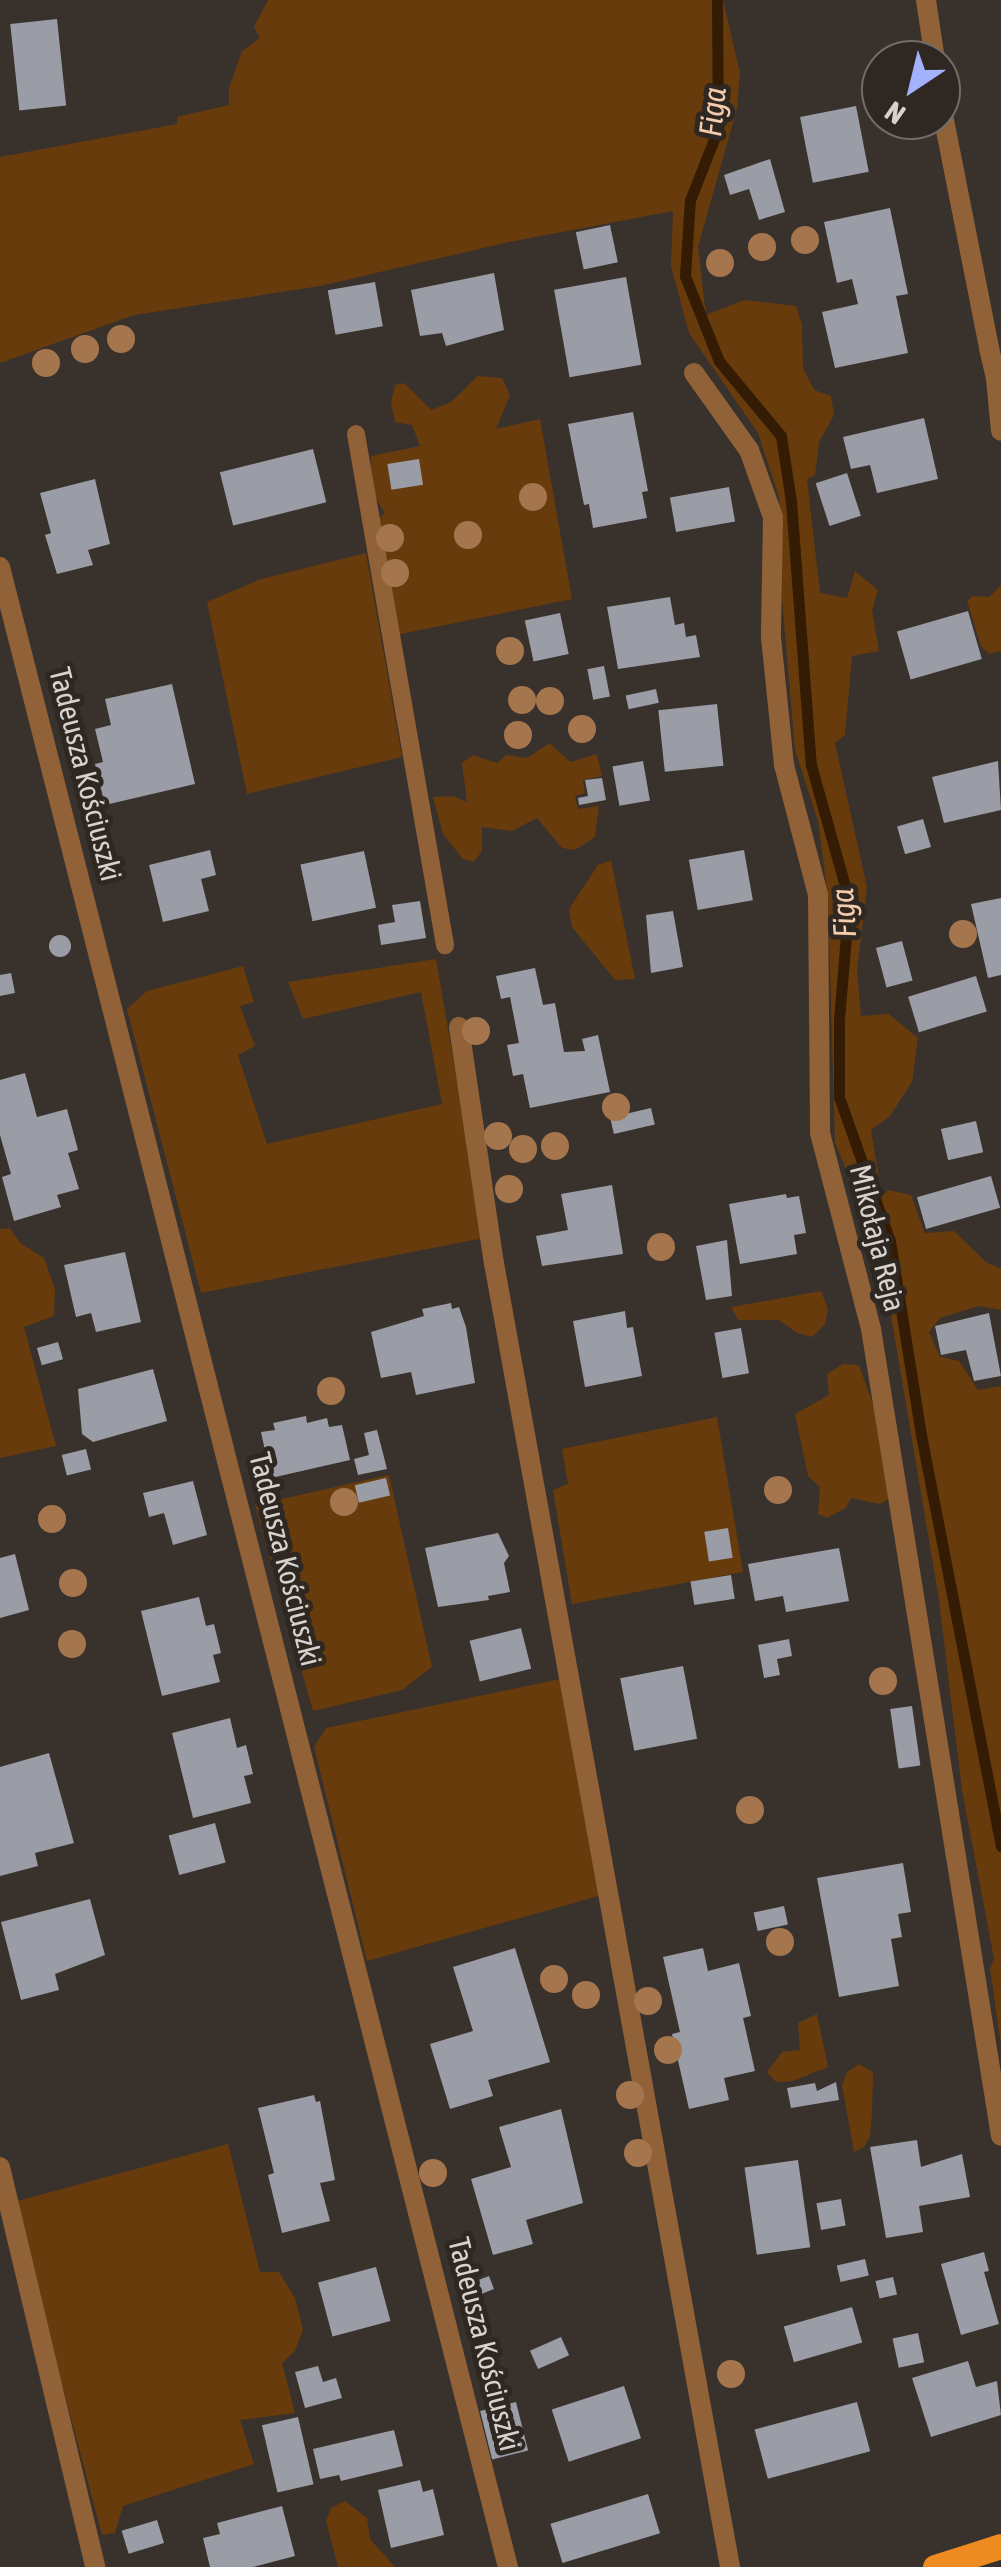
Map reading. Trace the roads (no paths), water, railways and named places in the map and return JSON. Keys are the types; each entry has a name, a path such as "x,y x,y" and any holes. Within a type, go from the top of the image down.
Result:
{"main road":[{"path":"935,2567 1001,2546"}],"street":[{"path":"926,0 931,40"},
{"path":"948,140 998,380 1001,431"},
{"name":"Mikołaja Reja","path":"694,373 749,450 772,517 771,637 784,765 818,895 820,1133 871,1329 1001,2136"},
{"name":"Tadeusza Kościuszki","path":"0,567 508,2567"},
{"path":"459,1028 497,1279 730,2567"},
{"path":"0,2167 96,2567"}],"lane":[{"path":"356,434 446,946"}],"waterway":[{"name":"Figa","path":"717,0 718,129 690,200 685,276 719,361 781,436 791,501 811,765 849,900 839,1020 839,1097 890,1241 921,1435 1001,1846"}]}
